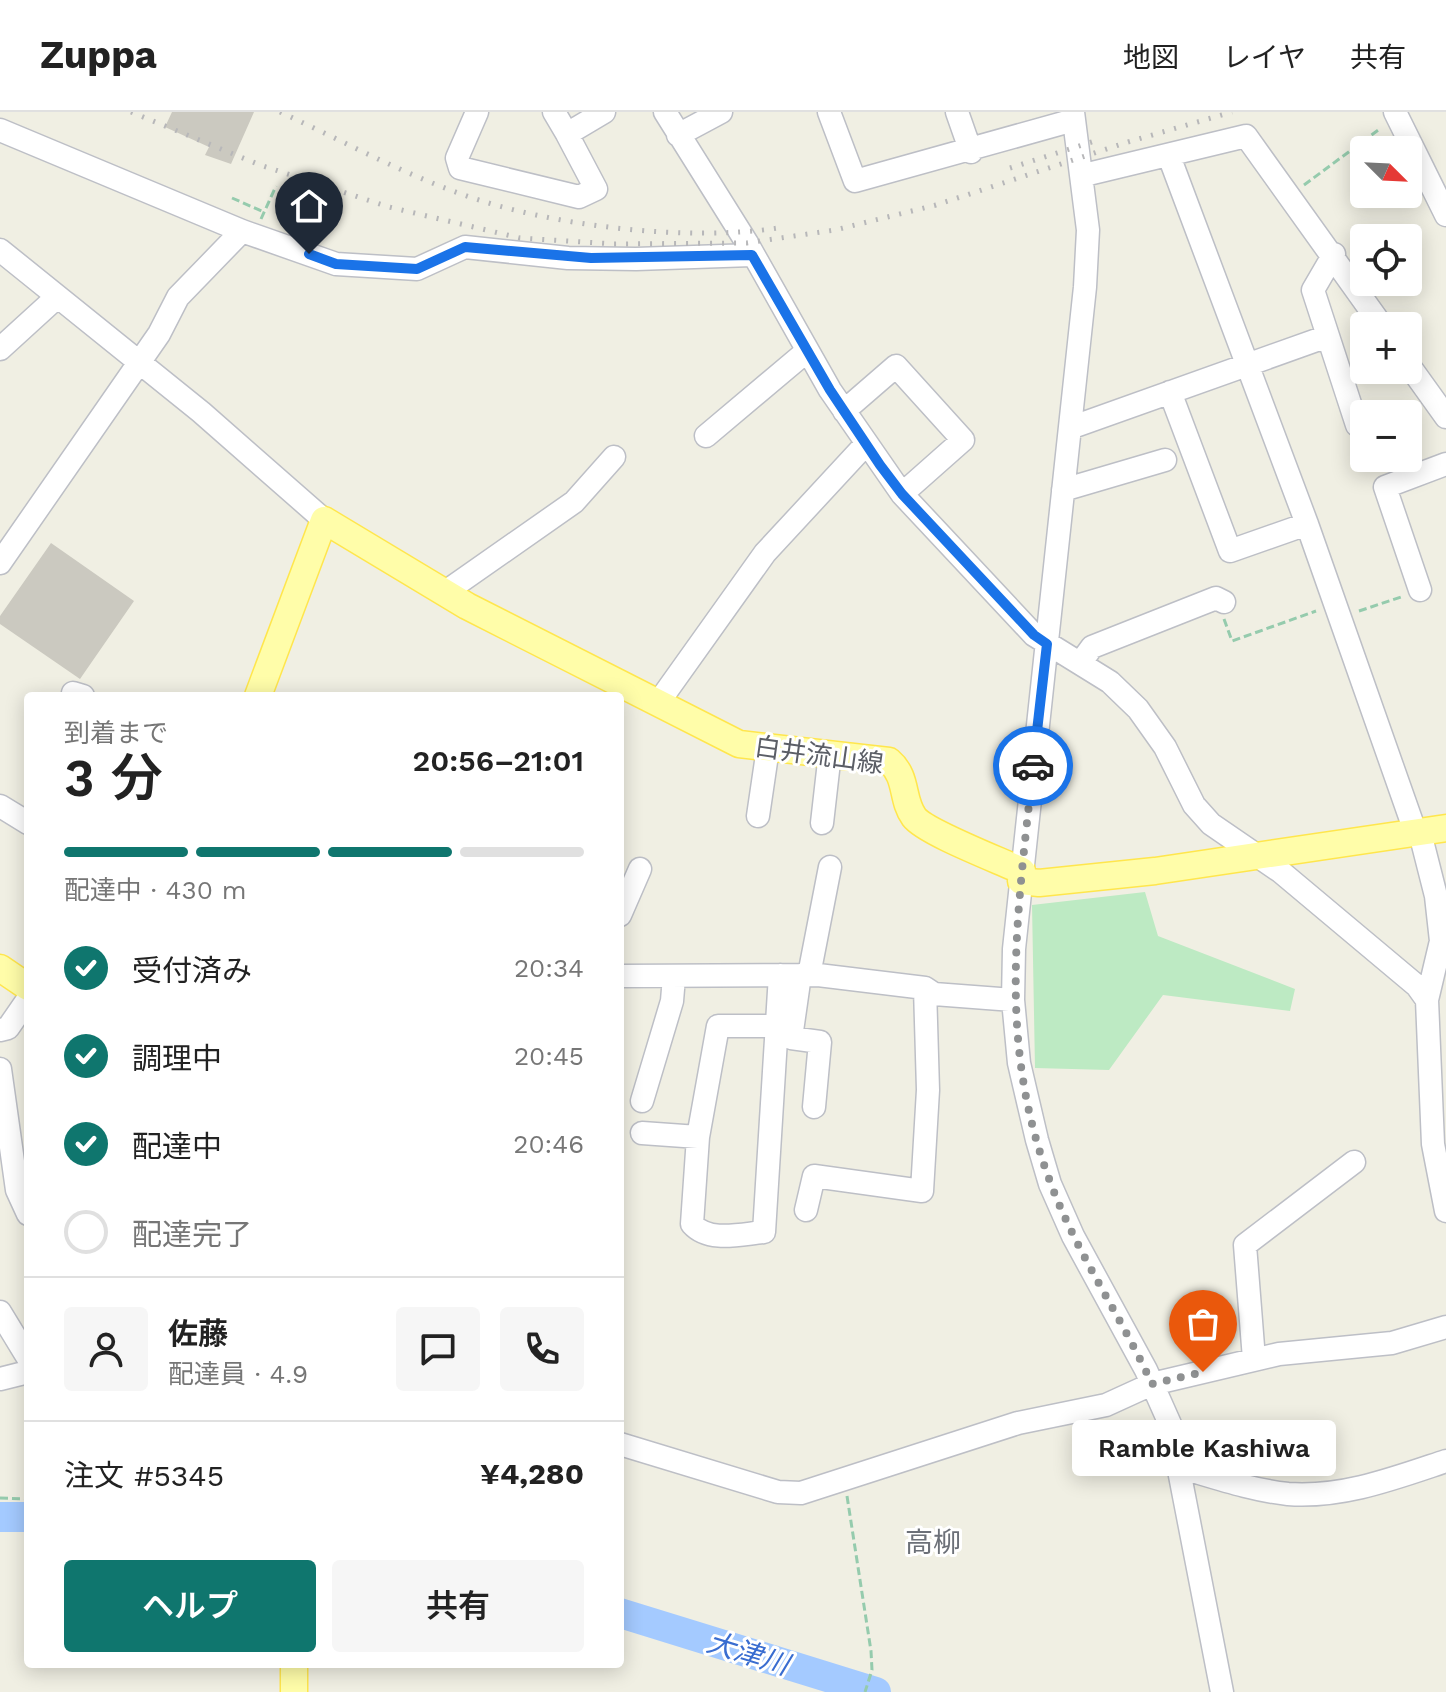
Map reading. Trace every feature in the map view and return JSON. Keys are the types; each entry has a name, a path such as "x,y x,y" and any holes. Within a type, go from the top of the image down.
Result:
{"main road":[{"name":"白井流山線","path":"324,520 444,593 739,744 889,761 901,771 914,817 928,827 1022,871 1021,881 1039,883 1257,856 1446,828"},
{"path":"260,692 324,520"},
{"path":"0,968 24,984"},
{"path":"294,1668 294,1692"}],"street":[{"path":"477,112 457,158 460,168 579,197 596,189 554,112"},
{"path":"567,134 604,112"},
{"path":"665,112 865,445 902,494 1034,635 1110,682 1138,709 1165,747 1194,805 1211,824 1379,950 1417,986 1427,1000"},
{"path":"678,135 721,112"},
{"path":"829,112 855,181 971,152 1074,116 1084,175 1088,230 1085,287 1021,876 1013,1000 1028,1107 1050,1184 1073,1236 1170,1424 1222,1692"},
{"path":"957,112 971,152"},
{"path":"1396,115 1446,215"},
{"path":"0,130 248,232 336,264 417,269 465,247 595,258 752,255"},
{"path":"1084,175 1246,136 1334,254 1373,312"},
{"path":"1169,156 1307,524 1418,833 1436,896 1441,941 1427,1000 1433,1144 1446,1211"},
{"path":"0,563 139,364 178,297 248,232"},
{"path":"0,250 201,412 324,520"},
{"path":"1334,254 1313,290 1350,404"},
{"path":"0,349 57,297"},
{"path":"1070,428 1328,336"},
{"path":"706,436 807,351"},
{"path":"844,411 896,366 963,440 902,494"},
{"path":"1422,384 1446,417"},
{"path":"1170,392 1230,551 1307,524"},
{"path":"658,703 765,553 865,445"},
{"path":"444,593 574,502 614,457"},
{"path":"1063,490 1165,460"},
{"path":"1420,590 1385,487 1446,464"},
{"path":"1081,662 1092,647 1220,600"},
{"path":"758,816 768,748"},
{"path":"822,823 830,753"},
{"path":"0,806 24,821"},
{"path":"776,1026 718,1026 698,1137 692,1224 698,1231 725,1237 764,1232 776,1026 796,975 830,867"},
{"path":"624,906 640,869"},
{"path":"624,976 796,975 925,988 934,994 1013,1000"},
{"path":"796,975 791,1038 820,1042 814,1107"},
{"path":"642,1101 672,1001 674,977"},
{"path":"806,1210 814,1176 922,1191 928,1090 925,988"},
{"path":"0,1030 8,1028 24,1005"},
{"path":"0,1069 17,1190 24,1205"},
{"path":"642,1133 698,1137"},
{"path":"1254,1359 1245,1245 1354,1162"},
{"path":"0,1312 24,1351"},
{"path":"624,1445 778,1492 801,1493 1018,1423 1106,1405 1152,1384 1254,1359 1308,1350 1392,1343 1443,1324"},
{"path":"0,1379 24,1373"},
{"path":"1179,1467 1260,1489 1314,1494 1379,1483 1446,1461"}],"path":[{"path":"1291,195 1396,115"},
{"path":"248,232 264,212 276,186"},
{"path":"232,198 264,212"},
{"path":"1220,600 1232,641 1420,590"},
{"path":"844,1481 857,1542 872,1670 865,1692"},
{"path":"0,1498 24,1499"}],"green space":[{"path":"1145,892 1158,936 1295,989 1290,1011 1163,995 1109,1070 1035,1068 1032,905"}],"building":[{"path":"172,112 254,112 231,164 205,155 209,147 165,127"},
{"path":"51,543 134,601 80,679 0,624 0,616"}],"waterway":[{"name":"大津川","path":"0,1517 24,1517"},
{"name":"大津川","path":"624,1614 876,1692"}],"railway":[{"path":"131,112 260,165 389,207 520,238 614,244 747,243 835,230 936,205 1128,142 1232,112"},
{"path":"280,112 441,186 537,215 578,223 662,232 742,232 778,228"},
{"path":"1010,168 1101,139"}],"way so far":[{"path":"1033,766 1014,949 1013,1000 1019,1063 1037,1140 1050,1184 1073,1236 1152,1384 1203,1372"}],"place":[{"name":"Ramble Kashiwa","path":"1203,1372"}],"district":[{"name":"高柳","path":"933,1542"}],"route":[{"path":"309,254 336,264 417,269 465,247 568,258 752,255 830,390 895,485 1034,635 1047,644 1033,766"}]}
